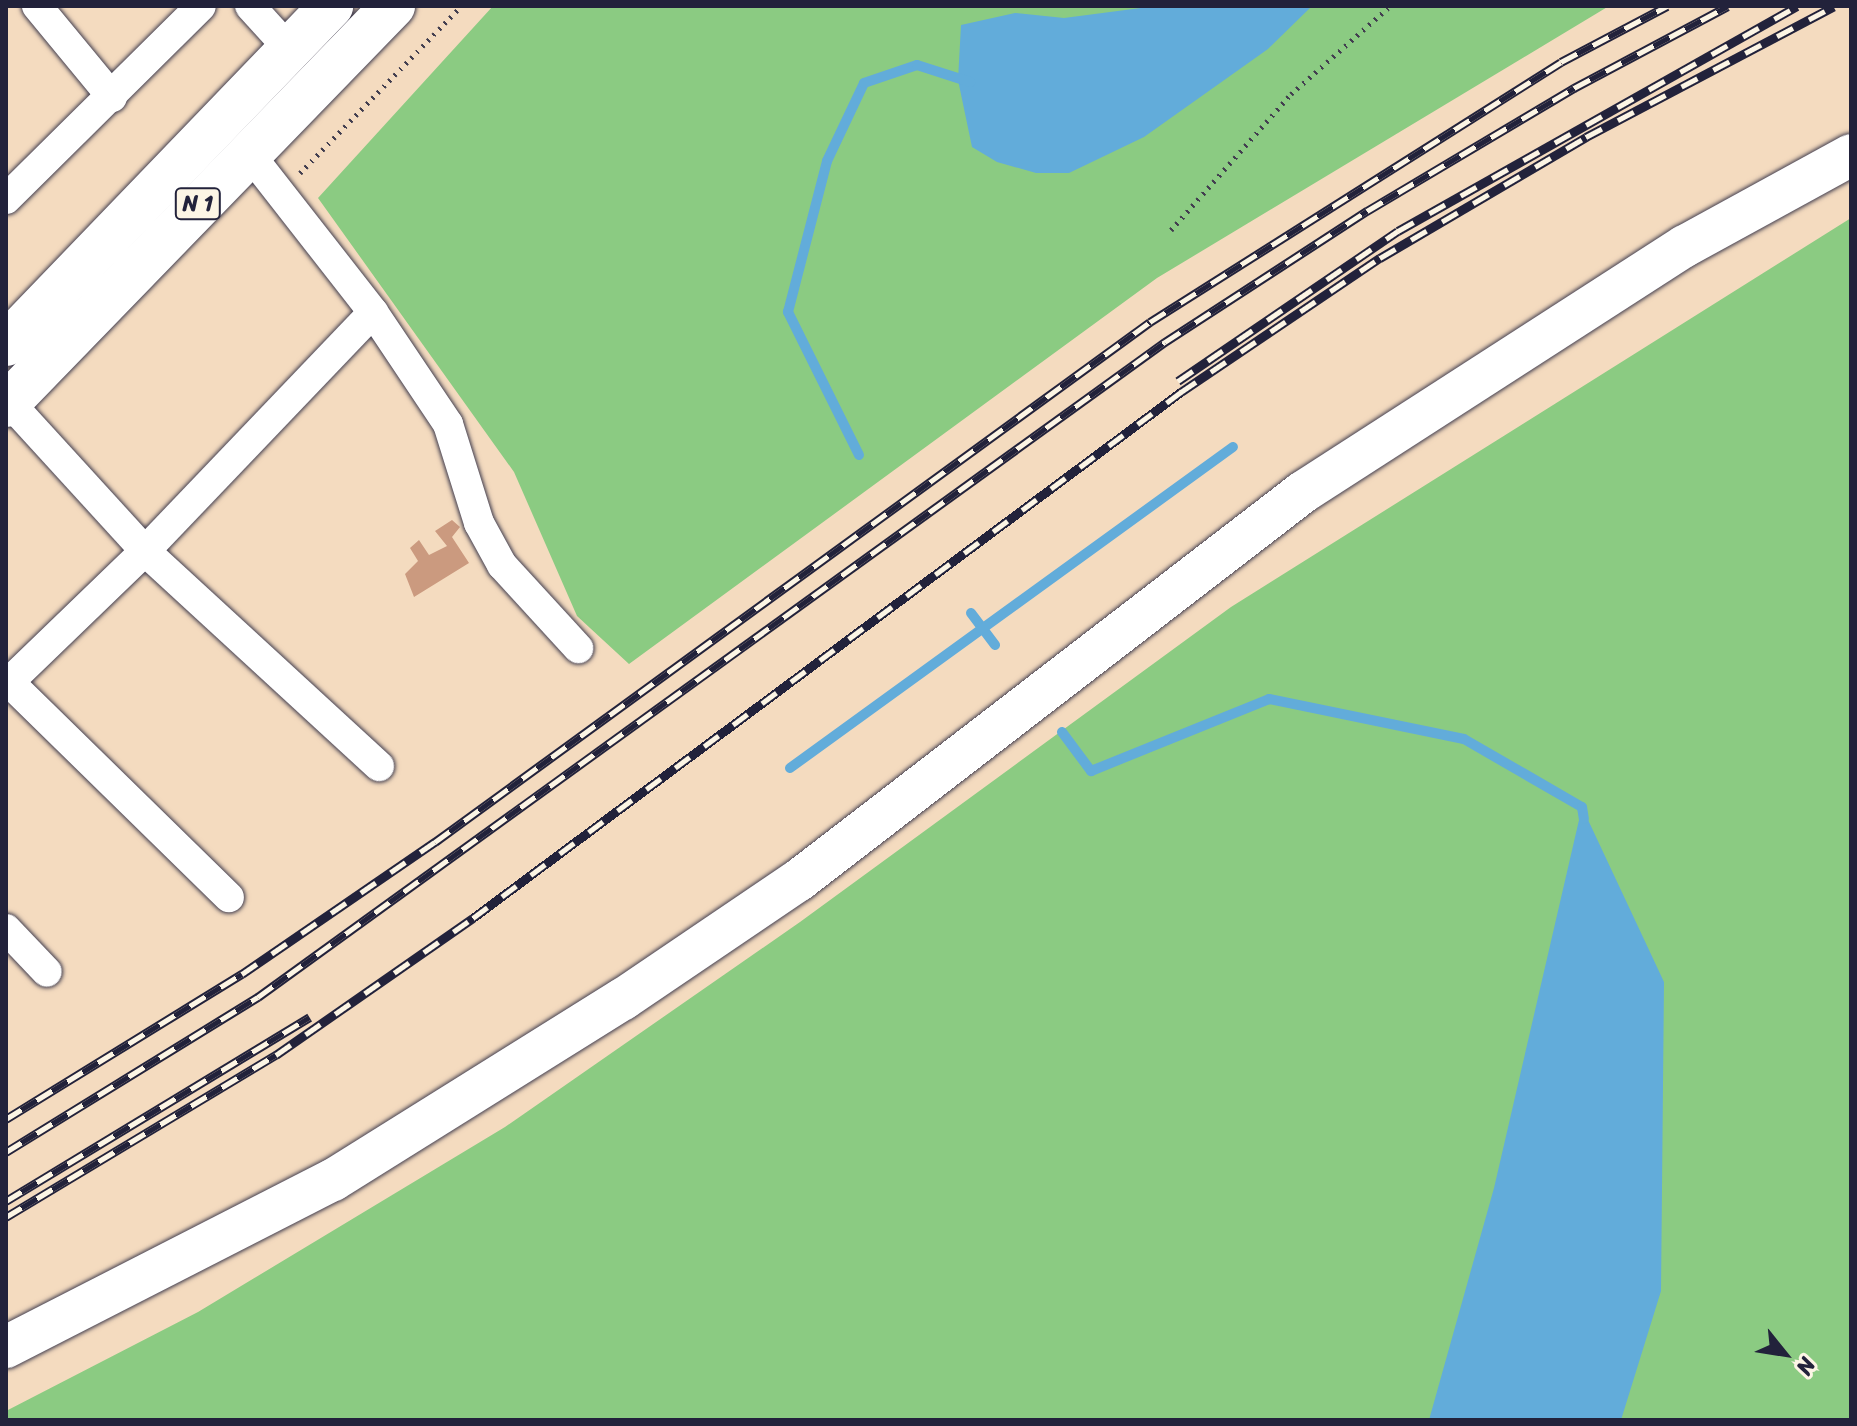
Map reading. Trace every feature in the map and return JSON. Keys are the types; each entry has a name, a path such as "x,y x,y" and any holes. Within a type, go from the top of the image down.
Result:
{"highway":[{"name":"N 1","path":"6,344 331,6"},
{"name":"N 1","path":"7,403 393,6"}],"street":[{"path":"37,6 112,97"},
{"path":"6,199 201,6"},
{"path":"250,6 290,50"},
{"path":"248,152 373,312 448,424 479,523 502,565 578,648"},
{"path":"6,1347 333,1180 623,999 799,880 1303,492 1685,246 1851,155"},
{"path":"229,897 7,682 145,551 373,312"},
{"path":"7,403 145,551 379,766"},
{"path":"6,929 47,972"}],"path":[{"path":"280,194 461,6"},
{"path":"1171,230 1291,94 1390,6"}],"green space":[{"path":"493,6 1609,6 1157,278 629,664 577,616 514,472 318,198"},
{"path":"1851,218 1851,1420 6,1420 6,1411 198,1312 505,1127 800,922 1231,607"}],"water":[{"path":"1156,6 1312,6 1268,49 1144,137 1069,173 1036,173 997,162 972,147 958,80 961,25 1015,13 1064,18"},
{"path":"1582,807 1664,982 1661,1291 1621,1420 1429,1420 1494,1188"}],"building":[{"path":"452,520 460,527 452,537 469,563 414,597 405,574 418,561 410,548 419,540 429,555 447,546 435,531"}],"waterway":[{"path":"859,455 788,312 827,161 864,83 917,65 970,82"},
{"path":"790,768 1233,447"},
{"path":"971,613 995,645"},
{"path":"1062,732 1091,771 1269,699 1464,739 1582,807 1584,819"}],"railway":[{"path":"6,1119 242,974 435,842 1150,322 1561,62 1667,6"},
{"path":"6,1152 258,997 1165,342 1367,211 1574,88 1728,6"},
{"path":"1178,381 1398,231 1797,6"},
{"path":"6,1217 276,1055 473,918 1181,392 1380,258 1586,137 1834,6"},
{"path":"6,1201 310,1017"}]}
